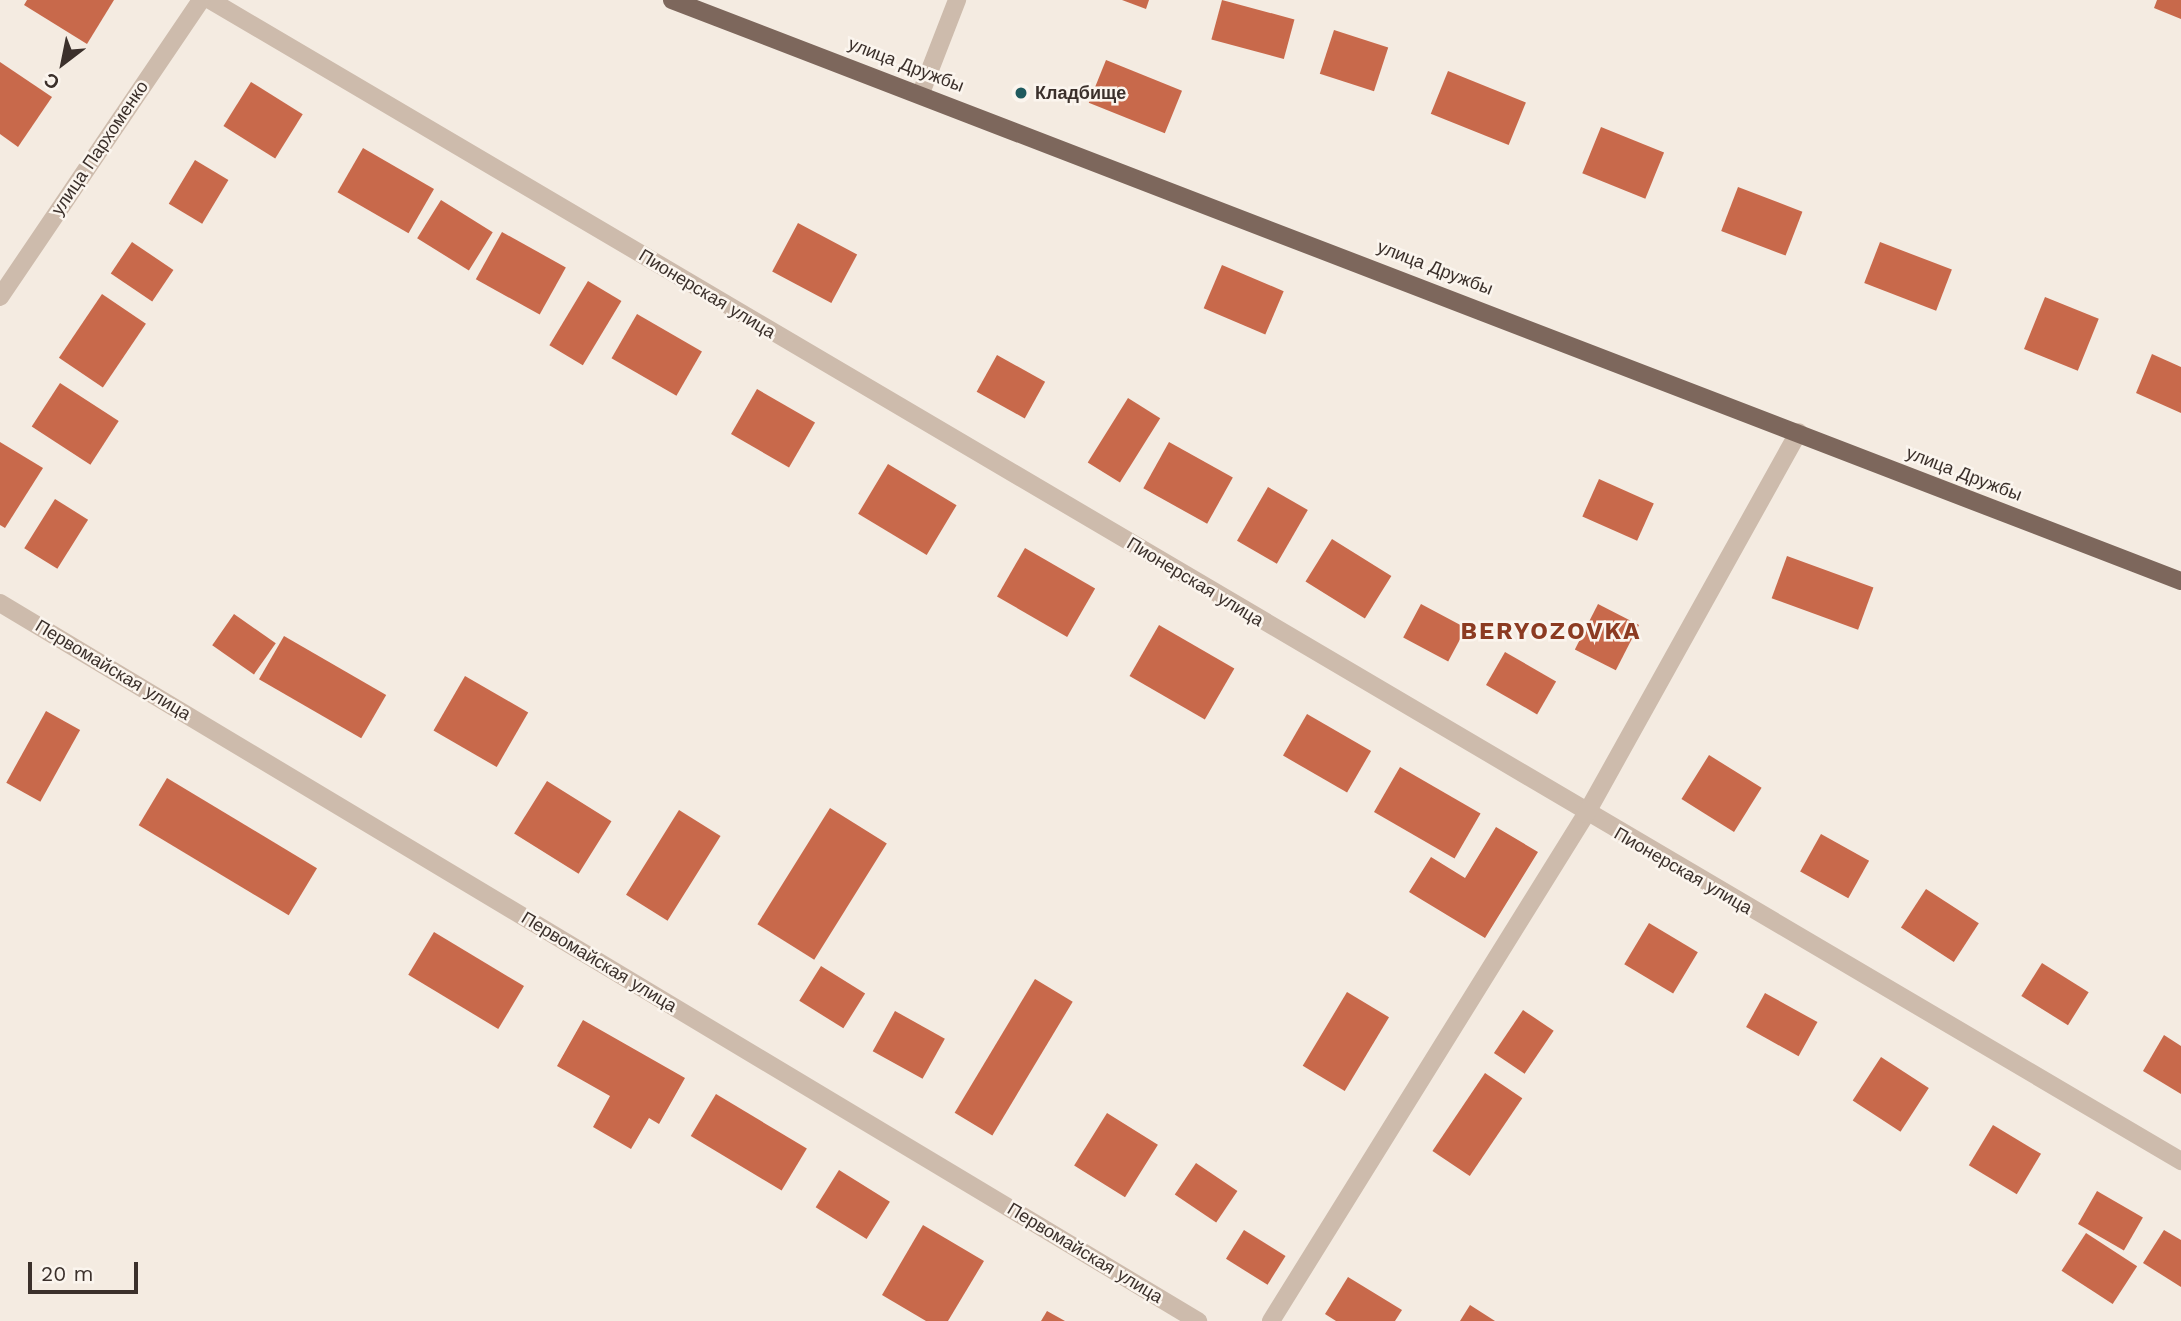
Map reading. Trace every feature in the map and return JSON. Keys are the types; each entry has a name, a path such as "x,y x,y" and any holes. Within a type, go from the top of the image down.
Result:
{"main road":[{"name":"улица Дружбы","path":"672,0 921,93 2181,582"}],"street":[{"name":"улица Пархоменко","path":"0,297 201,0"},
{"name":"Пионерская улица","path":"210,0 1586,814 2181,1161"},
{"path":"921,93 957,0"},
{"path":"1271,1321 1586,814 1799,432"},
{"name":"Первомайская улица","path":"0,603 1198,1321"}],"building":[{"path":"27,0 114,0 87,44 24,5"},
{"path":"1122,0 1149,0 1146,9"},
{"path":"1222,0 1294,19 1284,59 1211,40"},
{"path":"2157,0 2181,0 2181,19 2154,8"},
{"path":"1334,30 1388,48 1374,91 1320,74"},
{"path":"1106,60 1182,91 1165,133 1089,103"},
{"path":"0,62 52,97 18,147 0,134"},
{"path":"1448,71 1526,102 1509,145 1431,114"},
{"path":"251,82 303,114 275,158 223,126"},
{"path":"1601,127 1664,152 1645,199 1582,173"},
{"path":"363,148 434,189 409,233 338,192"},
{"path":"195,160 228,180 202,224 169,204"},
{"path":"1738,187 1802,212 1786,256 1721,231"},
{"path":"441,200 493,232 469,270 417,238"},
{"path":"798,223 857,254 831,303 772,272"},
{"path":"502,232 566,267 540,315 476,279"},
{"path":"132,242 173,270 152,301 111,274"},
{"path":"1880,242 1952,270 1936,311 1864,283"},
{"path":"1222,265 1284,291 1265,334 1204,308"},
{"path":"588,281 621,301 583,365 549,345"},
{"path":"102,294 146,324 103,387 59,358"},
{"path":"2045,297 2099,319 2078,371 2024,349"},
{"path":"637,314 702,352 676,396 612,358"},
{"path":"2152,354 2181,367 2181,413 2136,393"},
{"path":"997,355 1045,382 1025,418 977,392"},
{"path":"60,383 119,421 90,465 32,427"},
{"path":"757,389 815,423 789,468 731,434"},
{"path":"1128,398 1160,418 1120,483 1088,462"},
{"path":"0,442 43,468 5,528 0,525"},
{"path":"1169,442 1233,477 1207,524 1143,488"},
{"path":"888,464 957,505 927,555 858,514"},
{"path":"1599,479 1654,503 1637,541 1582,516"},
{"path":"1268,487 1308,510 1277,564 1237,541"},
{"path":"55,499 88,520 57,569 24,548"},
{"path":"1332,539 1391,576 1365,618 1306,581"},
{"path":"1025,548 1095,588 1067,637 997,596"},
{"path":"1787,556 1873,587 1858,630 1772,598"},
{"path":"1421,604 1466,628 1448,661 1403,638"},
{"path":"1598,604 1639,625 1616,670 1575,649"},
{"path":"234,614 276,643 254,674 212,645"},
{"path":"1159,625 1234,668 1205,720 1130,676"},
{"path":"284,636 386,695 361,738 259,679"},
{"path":"1505,652 1556,682 1537,714 1486,685"},
{"path":"465,676 528,712 497,767 434,731"},
{"path":"46,711 80,730 40,802 6,783"},
{"path":"1307,714 1371,751 1347,793 1283,756"},
{"path":"1709,755 1762,788 1734,832 1681,799"},
{"path":"1400,767 1481,814 1455,859 1374,812"},
{"path":"167,778 317,868 289,915 139,825"},
{"path":"547,781 611,821 579,874 514,834"},
{"path":"830,808 887,844 814,960 757,924"},
{"path":"679,810 721,836 668,921 626,895"},
{"path":"1496,827 1538,852 1485,938 1409,892 1431,857 1465,878"},
{"path":"1821,834 1869,861 1848,898 1800,872"},
{"path":"1926,889 1979,923 1954,962 1901,928"},
{"path":"1649,923 1698,952 1673,994 1624,964"},
{"path":"434,932 524,986 498,1029 408,975"},
{"path":"2042,963 2089,992 2068,1025 2021,996"},
{"path":"821,966 865,994 843,1028 799,1001"},
{"path":"1035,979 1073,1002 992,1135 955,1113"},
{"path":"1347,992 1389,1017 1345,1091 1303,1066"},
{"path":"1765,993 1817,1022 1799,1056 1746,1027"},
{"path":"1523,1010 1554,1031 1525,1074 1494,1053"},
{"path":"895,1011 945,1039 923,1079 873,1051"},
{"path":"583,1020 685,1078 659,1124 649,1118 631,1149 593,1127 610,1096 557,1066"},
{"path":"2164,1035 2181,1046 2181,1094 2143,1071"},
{"path":"1881,1057 1929,1088 1900,1132 1853,1101"},
{"path":"1485,1073 1522,1098 1470,1176 1432,1151"},
{"path":"716,1094 807,1149 782,1191 691,1136"},
{"path":"1107,1113 1158,1145 1125,1197 1074,1166"},
{"path":"1993,1125 2041,1154 2017,1194 1969,1165"},
{"path":"1196,1163 1237,1191 1216,1222 1175,1195"},
{"path":"839,1170 890,1202 867,1239 816,1207"},
{"path":"2097,1191 2143,1217 2124,1250 2078,1224"},
{"path":"923,1225 984,1261 948,1321 926,1321 882,1295"},
{"path":"1244,1230 1286,1256 1268,1285 1226,1259"},
{"path":"2164,1230 2181,1240 2181,1287 2143,1263"},
{"path":"2086,1233 2137,1266 2113,1304 2061,1271"},
{"path":"1348,1277 1402,1310 1395,1321 1336,1321 1325,1314"},
{"path":"1470,1305 1495,1321 1460,1321"},
{"path":"1047,1311 1065,1321 1041,1321"}],"place":[{"name":"Кладбище","path":"1021,93"}],"district":[{"name":"BERYOZOVKA","path":"1551,632"}]}
